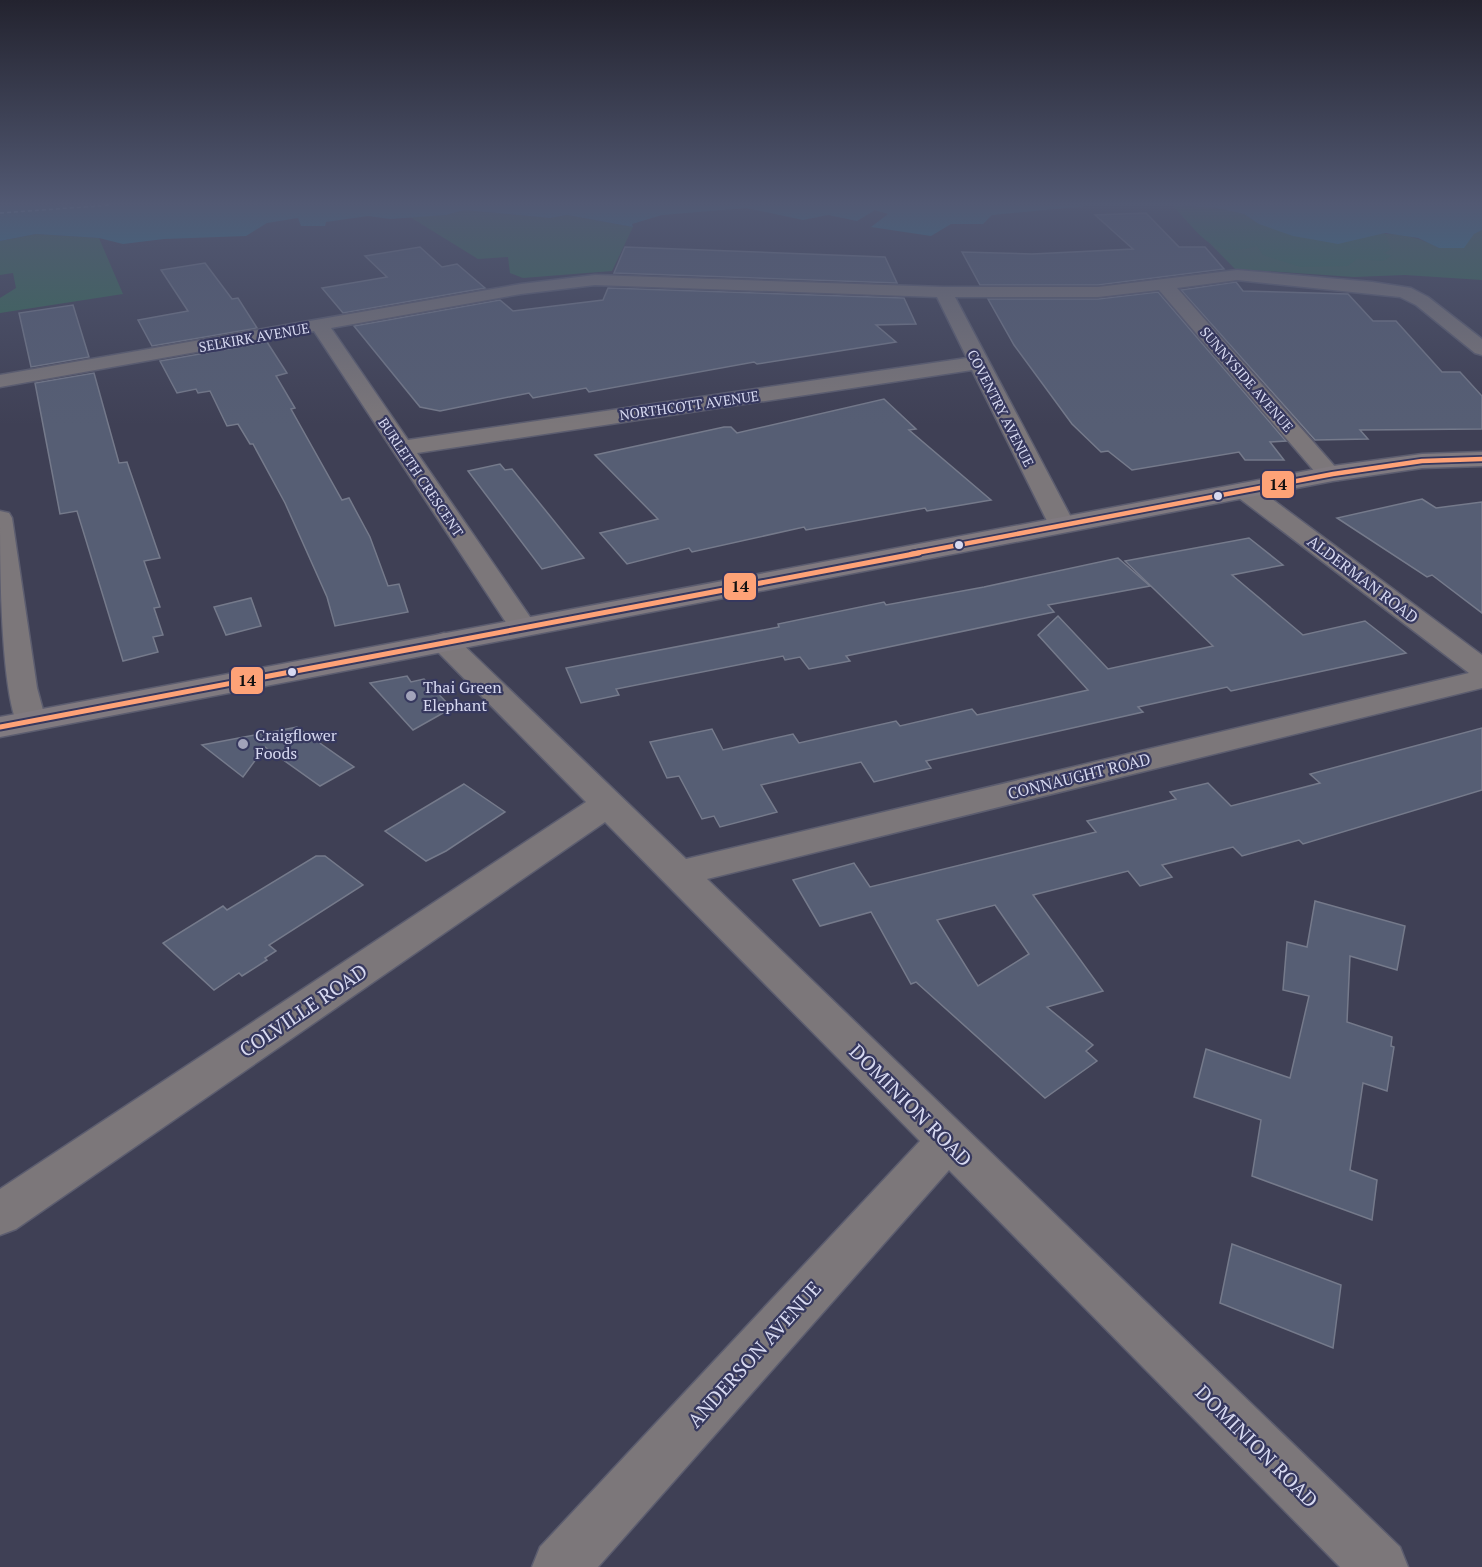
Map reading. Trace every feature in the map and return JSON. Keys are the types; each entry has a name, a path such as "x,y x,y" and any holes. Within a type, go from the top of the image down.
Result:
{"main road":[{"path":"15,724 1245,490 1394,464 1456,458 1482,459"}],"street":[{"path":"512,278 521,290"},
{"name":"SELKIRK AVENUE","path":"0,381 521,290 595,280 944,292 1098,292 1212,278"},
{"name":"SELKIRK AVENUE","path":"1288,278 1405,292 1422,301 1482,349"},
{"name":"SUNNYSIDE AVENUE","path":"1164,284 1330,475"},
{"name":"COVENTRY AVENUE","path":"944,292 977,363 1061,524"},
{"name":"BURLEITH CRESCENT","path":"320,326 523,627"},
{"name":"NORTHCOTT AVENUE","path":"402,448 977,363"},
{"name":"ALDERMAN ROAD","path":"1245,490 1482,669"},
{"path":"0,518 22,688 15,724"},
{"name":"DOMINION ROAD","path":"444,642 606,805 1380,1567"},
{"name":"CONNAUGHT ROAD","path":"676,874 1482,679"},
{"name":"COLVILLE ROAD","path":"0,1214 606,805"},
{"name":"ANDERSON AVENUE","path":"560,1567 948,1141"}],"green space":[{"path":"14,278 116,278 123,294 0,313 0,298 16,288"},
{"path":"1453,278 1482,278 1482,280"}],"building":[{"path":"166,278 216,278 232,299 238,298 257,328 152,346 138,320 188,311"},
{"path":"380,278 473,278 485,288 343,313 322,288"},
{"path":"759,278 895,278 897,283"},
{"path":"976,278 1152,278 1098,285 980,285"},
{"path":"1236,282 1243,291 1348,294 1373,321 1396,321 1442,372 1460,372 1482,396 1482,429 1360,430 1368,439 1315,440 1181,290"},
{"path":"608,288 904,298 916,324 876,325 896,342 757,364 754,362 589,392 586,388 533,398 529,393 440,411 420,407 354,326 500,300 513,311 603,300"},
{"path":"1158,292 1286,441 1270,442 1284,460 1245,460 1239,452 1132,470 1108,451 1101,452 1072,424 1014,345 988,299 1098,299"},
{"path":"73,305 89,357 31,367 19,313"},
{"path":"267,342 287,373 276,376 295,408 291,409 342,500 349,498 370,537 388,586 399,584 408,612 335,626 327,597 285,503 253,444 250,444 238,424 227,426 210,391 198,393 196,389 177,393 160,361"},
{"path":"94,373 119,463 127,462 160,558 144,561 160,607 154,608 163,635 153,637 158,652 123,661 77,511 60,514 35,383"},
{"path":"884,399 916,429 909,430 991,500 927,511 925,508 806,530 804,527 692,552 689,548 627,564 600,533 658,519 595,455 724,427 731,427 737,433"},
{"path":"500,464 505,470 512,469 584,558 542,569 468,471"},
{"path":"1422,499 1436,508 1482,502 1482,613 1432,575 1427,577 1337,518"},
{"path":"1249,538 1283,565 1232,575 1303,635 1365,621 1406,653 1231,691 1227,687 1138,707 1143,712 926,761 931,768 874,782 861,762 761,785 777,812 720,827 714,816 702,819 679,776 667,778 650,742 712,729 723,750 793,734 799,743 896,721 900,726 972,709 977,715 1088,690 1038,635 1058,616 1108,669 1213,646 1125,561"},
{"path":"1118,558 1150,586 1048,605 1054,612 846,656 850,661 809,669 800,657 785,660 783,656 616,689 619,695 581,703 566,668 779,627 778,624 884,602 886,605 984,587"},
{"path":"251,598 261,626 226,635 214,607"},
{"name":"Thai Green Elephant","path":"407,676 411,682 424,679 452,708 413,730 370,683"},
{"path":"297,727 354,767 320,786 265,747 243,777 202,745"},
{"path":"1482,728 1482,790 1303,844 1299,840 1242,856 1233,847 1162,865 1172,877 1140,886 1128,871 1033,895 1103,991 1047,1007 1093,1045 1086,1051 1097,1061 1045,1098 916,982 911,984 871,912 820,926 793,880 854,863 870,887 1096,832 1087,821 1176,799 1170,792 1208,783 1231,806 1320,783 1310,774","holes":["995,905 1029,954 978,986 937,920"]},
{"path":"464,784 505,812 446,851 426,861 385,831"},
{"path":"316,856 325,856 363,885 269,945 276,951 265,958 267,960 242,976 239,973 214,990 163,943 223,906 227,910"},
{"path":"1315,901 1405,926 1397,970 1350,956 1347,1022 1392,1037 1391,1046 1394,1047 1387,1091 1363,1083 1350,1170 1377,1180 1372,1220 1252,1176 1261,1120 1194,1097 1206,1049 1290,1078 1309,996 1283,990 1287,942 1307,947"},
{"path":"1232,1244 1341,1285 1333,1348 1220,1303"}],"transit line":[{"name":"14","path":"0,727 1333,474 1422,461 1482,459"}],"place":[{"name":"Thai Green Elephant","path":"411,696"},
{"name":"Craigflower Foods","path":"243,744"}]}
